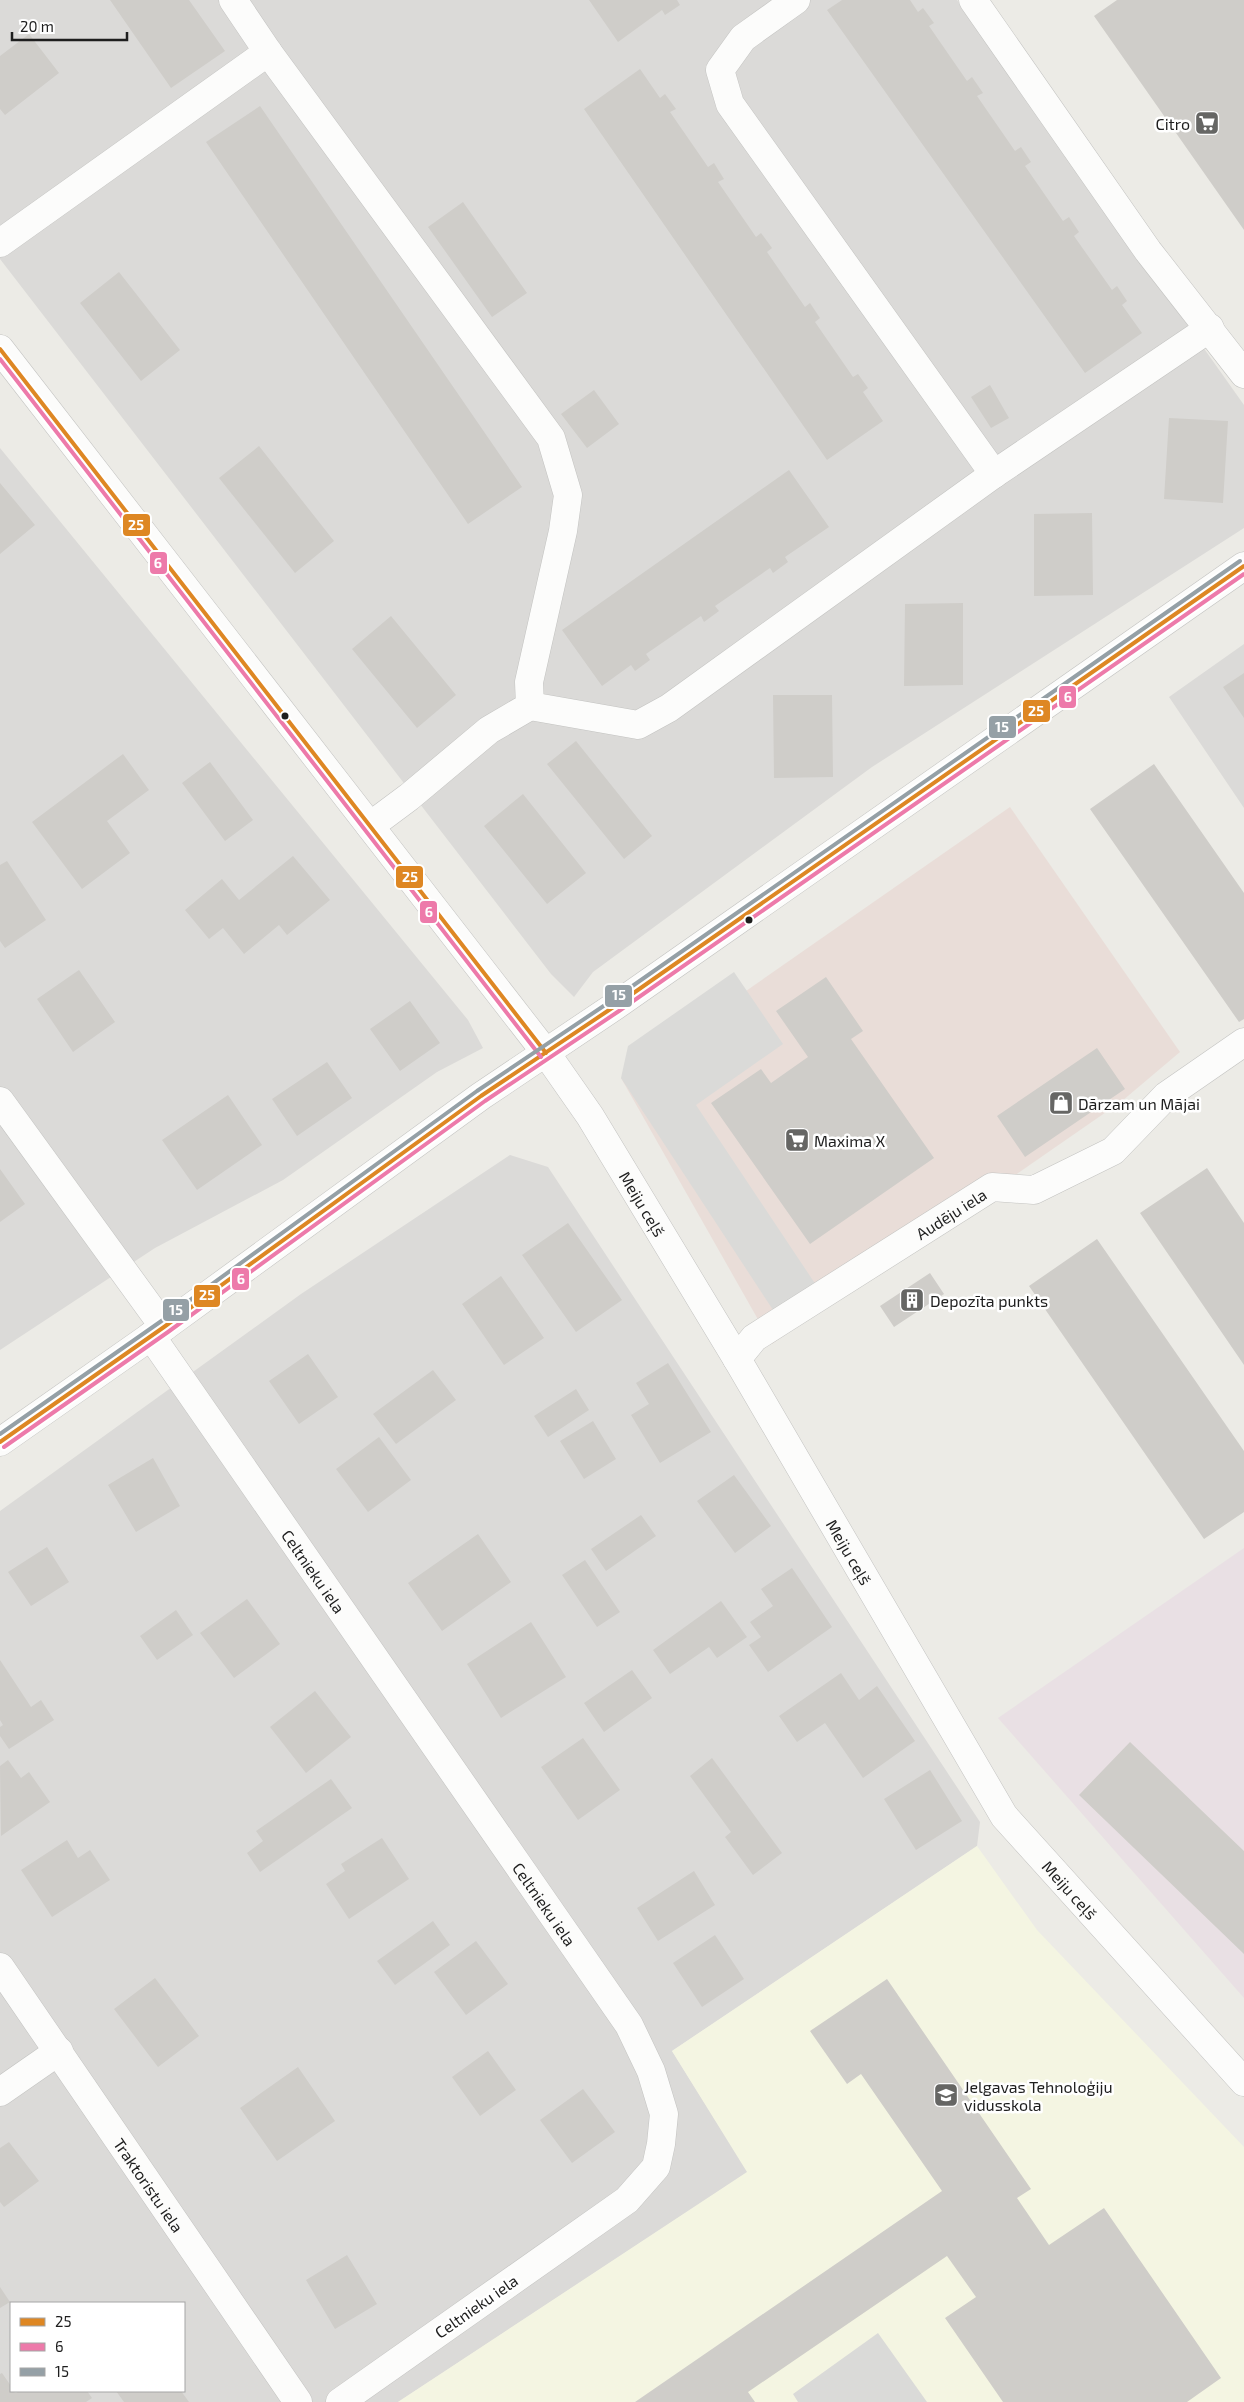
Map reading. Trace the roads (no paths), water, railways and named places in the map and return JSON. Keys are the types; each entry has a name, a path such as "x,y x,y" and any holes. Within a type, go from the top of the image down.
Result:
{"street":[{"path":"233,0 268,52 551,438 568,496 563,531 528,682 530,706"},
{"path":"796,0 743,38 720,70 730,104 994,474"},
{"path":"973,0 1148,251 1244,374"},
{"path":"0,243 268,52"},
{"path":"370,826 409,798 489,730 530,706 638,725 669,708 994,474 1210,328"},
{"name":"Meiju ceļš","path":"0,349 546,1053 590,1116 737,1359 1004,1816 1244,2082"},
{"path":"0,1442 158,1332 481,1096 546,1053 1244,566"},
{"name":"Audēju iela","path":"737,1359 754,1338 992,1187 1034,1190 1113,1151 1166,1096 1244,1042"},
{"name":"Celtnieku iela","path":"0,1101 629,2025 651,2071 664,2114 661,2144 656,2167 627,2200 340,2402"},
{"name":"Traktoristu iela","path":"0,1967 298,2402"},
{"path":"0,2092 59,2051"}],"place":[{"name":"Citro","path":"1207,123"},
{"name":"Dārzam un Mājai","path":"1061,1103"},
{"name":"Maxima X","path":"797,1140"},
{"name":"Depozīta punkts","path":"912,1300"},
{"name":"Jelgavas Tehnoloģiju vidusskola","path":"946,2095"}]}
